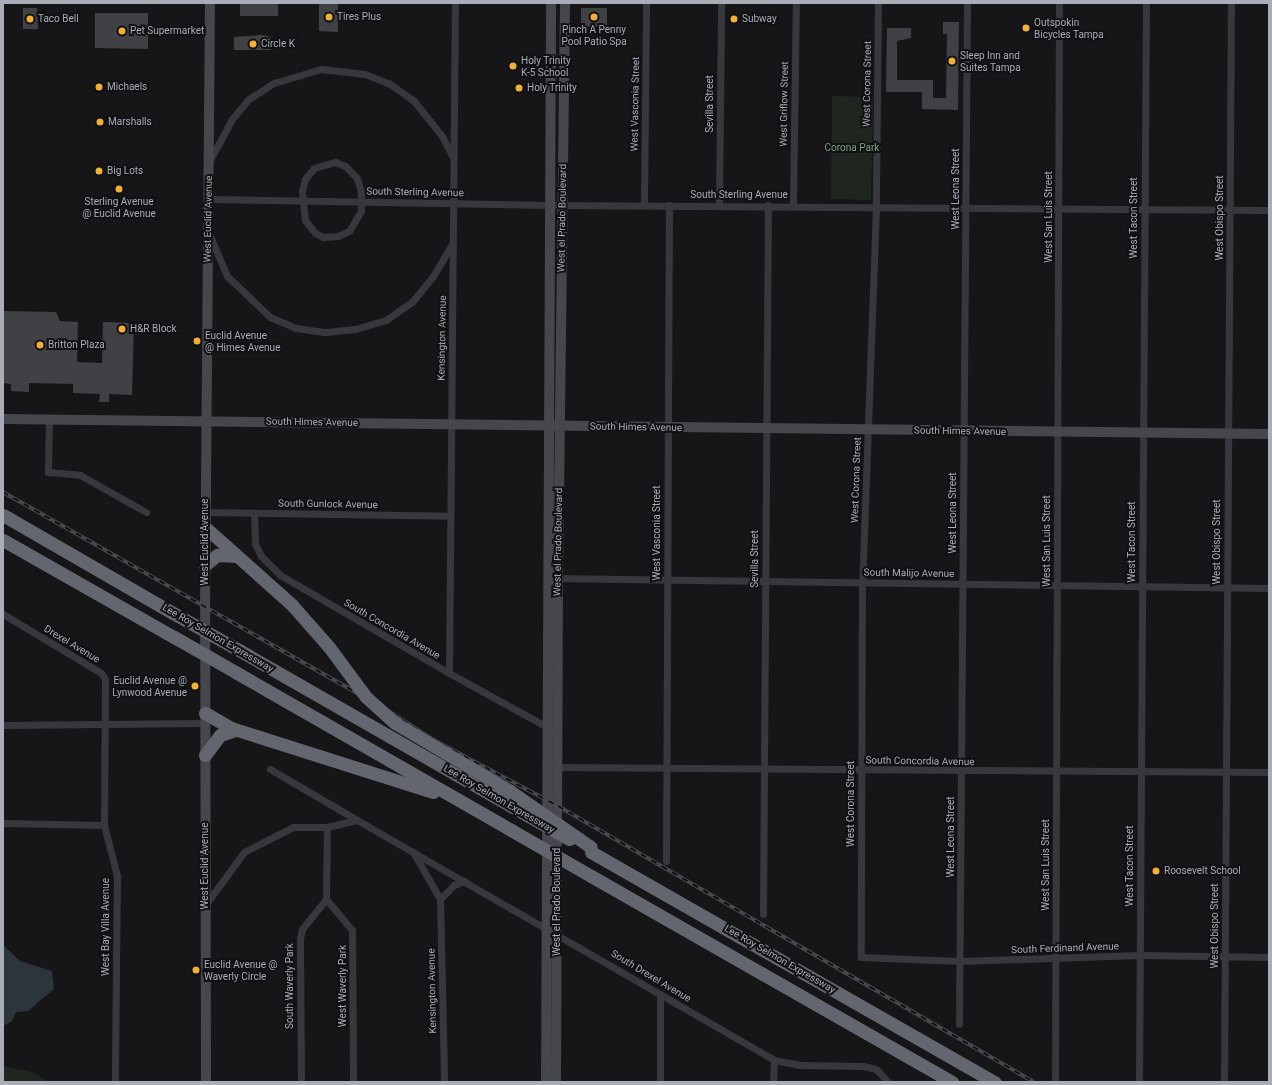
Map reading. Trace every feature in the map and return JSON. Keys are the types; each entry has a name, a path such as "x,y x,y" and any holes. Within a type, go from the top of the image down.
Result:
{"highway":[{"name":"Lee Roy Selmon Expressway","path":"3,515 995,1082"},
{"path":"206,528 292,605 329,647 366,697 394,723 510,790 594,852"},
{"name":"Lee Roy Selmon Expressway","path":"3,540 952,1082"},
{"path":"205,566 217,555 236,556"},
{"path":"205,718 235,730 462,801"},
{"path":"205,755 220,735 235,730"}],"street":[{"name":"West Euclid Avenue","path":"206,1082 205,512 210,3"},
{"name":"Kensington Avenue","path":"449,673 455,3"},
{"name":"West el Prado Boulevard","path":"551,3 550,205 555,320 555,427 553,578 546,727 546,926 551,1070 556,1082"},
{"name":"West el Prado Boulevard","path":"555,320 562,204 562,118 565,3"},
{"name":"West Vasconia Street","path":"644,205 646,3"},
{"name":"Sevilla Street","path":"719,205 721,3"},
{"name":"West Griflow Street","path":"793,206 796,3"},
{"name":"West Corona Street","path":"861,957 862,582 876,207 878,3"},
{"name":"West Leona Street","path":"959,1024 967,3"},
{"name":"West San Luis Street","path":"1055,1079 1059,3"},
{"name":"West Tacon Street","path":"1139,1082 1142,433 1146,3"},
{"name":"West Obispo Street","path":"1224,1082 1231,3"},
{"path":"209,161 232,119 249,99 274,83 321,69 365,74 390,84 414,101 442,136 454,160"},
{"path":"551,118 562,118"},
{"path":"335,162 354,173 360,184 362,201 356,223 348,231 338,236 323,237 316,233 305,220 302,191 309,173 321,164 335,162"},
{"name":"South Sterling Avenue","path":"208,199 453,202 550,205 768,205 1269,210"},
{"name":"West Vasconia Street","path":"666,861 669,205"},
{"name":"Sevilla Street","path":"763,914 768,205"},
{"path":"208,231 227,276 270,317 296,328 326,332 355,329 386,320 412,302 433,276 453,242"},
{"name":"South Himes Avenue","path":"3,418 206,420 555,427 1269,434"},
{"path":"49,418 48,472 80,475 146,512"},
{"name":"South Gunlock Avenue","path":"205,512 450,516"},
{"name":"South Concordia Avenue","path":"254,513 255,544 261,556 280,575 449,673 546,727 558,730"},
{"name":"West el Prado Boulevard","path":"546,1082 551,1070 557,933 558,730 553,578"},
{"name":"South Malijo Avenue","path":"553,578 1142,585 1269,588"},
{"name":"Drexel Avenue","path":"3,614 101,673 106,688 104,725"},
{"path":"3,725 104,725 205,718"},
{"name":"West Bay Villa Avenue","path":"104,725 104,825 117,876 116,1082"},
{"name":"South Concordia Avenue","path":"547,767 961,772 1056,770 1141,772 1269,772"},
{"path":"270,769 357,820"},
{"path":"205,904 244,852 293,827 327,827 357,820"},
{"name":"South Drexel Avenue","path":"357,820 546,926 774,1060 799,1065 863,1066 876,1069 888,1082"},
{"path":"3,823 104,825"},
{"path":"326,899 327,827"},
{"name":"Kensington Avenue","path":"412,850 440,899 444,1082"},
{"path":"440,899 454,885 464,881"},
{"name":"South Waverly Park","path":"301,1082 300,939 302,929 326,899"},
{"name":"West Waverly Park","path":"326,899 352,930 353,1082"},
{"name":"South Ferdinand Avenue","path":"861,957 960,961 1140,955 1269,957"},
{"path":"660,994 660,1082"},
{"path":"773,1082 774,1060"}],"green space":[{"name":"Corona Park","path":"832,96 873,97 871,200 831,199"},
{"path":"3,1066 35,1073 48,1082 3,1082"}],"shaded area":[{"path":"3,945 20,961 52,971 54,989 28,1011 16,1012 12,1021 3,1026"}],"building":[{"name":"Tires Plus","path":"319,3 338,3 338,32 319,31"},
{"path":"240,4 278,4 278,16 240,16"},
{"name":"Taco Bell","path":"23,8 37,8 38,29 23,29"},
{"name":"Pinch A Penny Pool Patio Spa","path":"581,8 607,8 607,27 581,27"},
{"name":"Pet Supermarket","path":"95,13 148,13 148,49 95,48"},
{"name":"Sleep Inn and Suites Tampa","path":"943,22 959,22 958,110 922,109 922,92 886,92 887,28 911,28 911,38 897,41 897,80 933,80 933,98 946,98 947,34 943,34"},
{"name":"Circle K","path":"262,35 271,37 271,50 234,50 234,37"},
{"name":"Britton Plaza","path":"3,311 56,312 60,321 78,322 77,362 102,363 103,322 134,323 132,395 109,394 109,402 99,402 100,394 73,393 73,384 29,383 29,392 11,391 11,384 3,383"}],"railway":[{"path":"3,492 382,707 432,739 558,806 1034,1082"}],"place":[{"name":"Tires Plus","path":"329,17"},
{"name":"Pinch A Penny Pool Patio Spa","path":"594,17"},
{"name":"Taco Bell","path":"30,19"},
{"name":"Subway","path":"734,19"},
{"name":"Outspokin Bicycles Tampa","path":"1026,28"},
{"name":"Pet Supermarket","path":"122,31"},
{"name":"Circle K","path":"253,44"},
{"name":"Sleep Inn and Suites Tampa","path":"952,61"},
{"name":"Holy Trinity K-5 School","path":"513,66"},
{"name":"Michaels","path":"99,87"},
{"name":"Holy Trinity","path":"519,88"},
{"name":"Marshalls","path":"100,122"},
{"name":"Big Lots","path":"99,171"},
{"name":"Sterling Avenue @ Euclid Avenue","path":"119,189"},
{"name":"H&R Block","path":"122,329"},
{"name":"Euclid Avenue @ Himes Avenue","path":"197,341"},
{"name":"Britton Plaza","path":"40,345"},
{"name":"Euclid Avenue @ Lynwood Avenue","path":"195,686"},
{"name":"Roosevelt School","path":"1156,871"},
{"name":"Euclid Avenue @ Waverly Circle","path":"196,970"}]}
